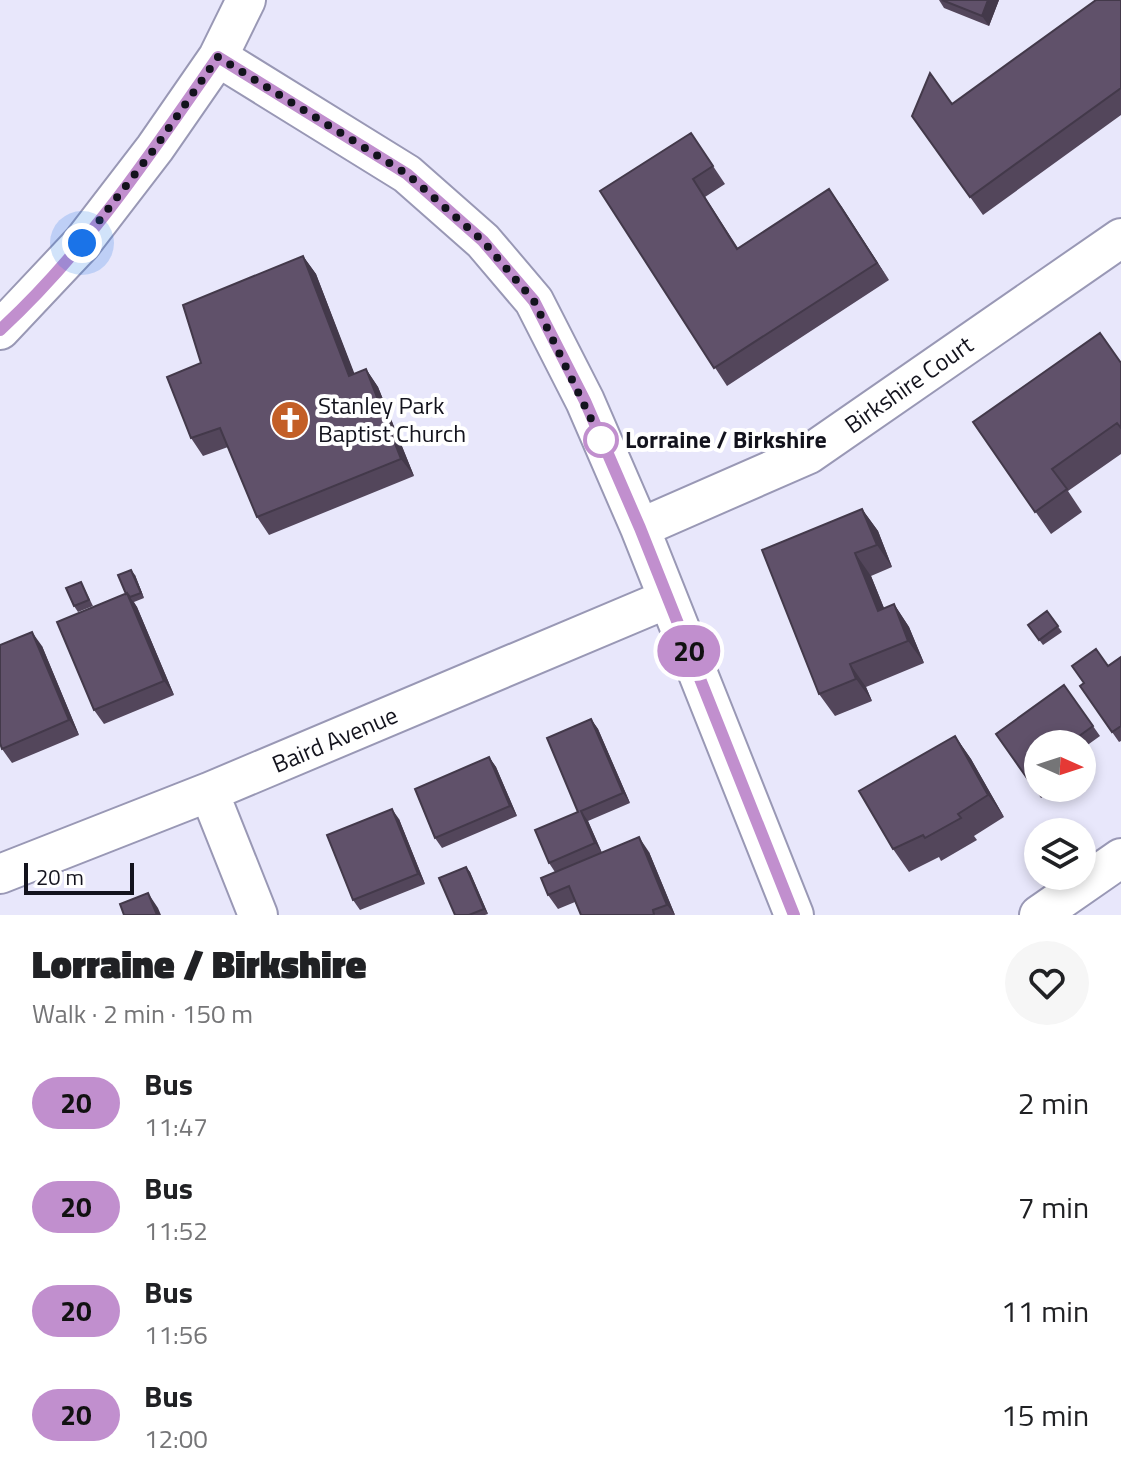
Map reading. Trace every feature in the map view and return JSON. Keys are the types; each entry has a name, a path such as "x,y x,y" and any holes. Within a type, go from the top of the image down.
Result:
{"street":[{"path":"0,330 82,243 155,148 218,57 246,0"},
{"path":"218,57 407,174 483,241 534,301 585,401 640,528 794,915"},
{"name":"Birkshire Court","path":"640,528 809,454 1121,238"},
{"name":"Baird Avenue","path":"0,874 209,792 667,599"},
{"path":"209,792 258,915"},
{"path":"1039,915 1121,858"}],"building":[{"path":"942,0 988,0 982,16"},
{"path":"1096,0 1121,0 1121,88 970,197 912,116 930,73 952,104"},
{"path":"691,133 713,166 693,179 737,249 829,189 877,263 714,368 600,191"},
{"name":"Stanley Park Baptist Church","path":"303,256 349,376 366,369 401,459 257,517 220,428 191,438 167,377 201,363 183,305"},
{"path":"1100,333 1121,363 1121,428 1117,423 1052,469 1067,489 1035,512 973,422"},
{"path":"862,509 877,545 855,553 878,611 894,604 908,641 850,664 856,679 819,694 762,550"},
{"path":"131,570 141,593 130,597 118,575"},
{"path":"81,582 89,600 74,606 66,588"},
{"path":"127,593 164,681 94,710 57,622"},
{"path":"1047,611 1058,626 1039,640 1028,625"},
{"path":"32,632 69,720 2,749 0,645"},
{"path":"1096,649 1108,666 1121,657 1121,726 1112,732 1080,686 1084,683 1072,666"},
{"path":"1064,685 1093,726 1087,730 1024,730 1024,774 996,734"},
{"path":"591,719 623,793 581,811 595,843 549,863 535,830 578,812 547,738"},
{"path":"955,736 988,795 958,814 961,818 925,838 923,835 893,849 859,791"},
{"path":"489,757 510,806 435,838 415,789"},
{"path":"392,809 418,874 353,900 327,835"},
{"path":"639,837 667,905 653,910 654,915 581,915 569,886 548,895 541,878"},
{"path":"466,867 484,909 469,915 455,915 439,878"},
{"path":"148,893 157,915 124,915 120,904"}],"bus line":[{"name":"20","path":"0,330 82,243 155,148 218,57 407,174 483,241 534,301 585,401 640,528 794,915"}],"place":[{"name":"Stanley Park Baptist Church","path":"290,420"},
{"name":"Lorraine / Birkshire","path":"601,440"}],"route":[{"path":"82,243 155,148 218,57 407,174 483,241 534,301 607,452 601,440"}]}
